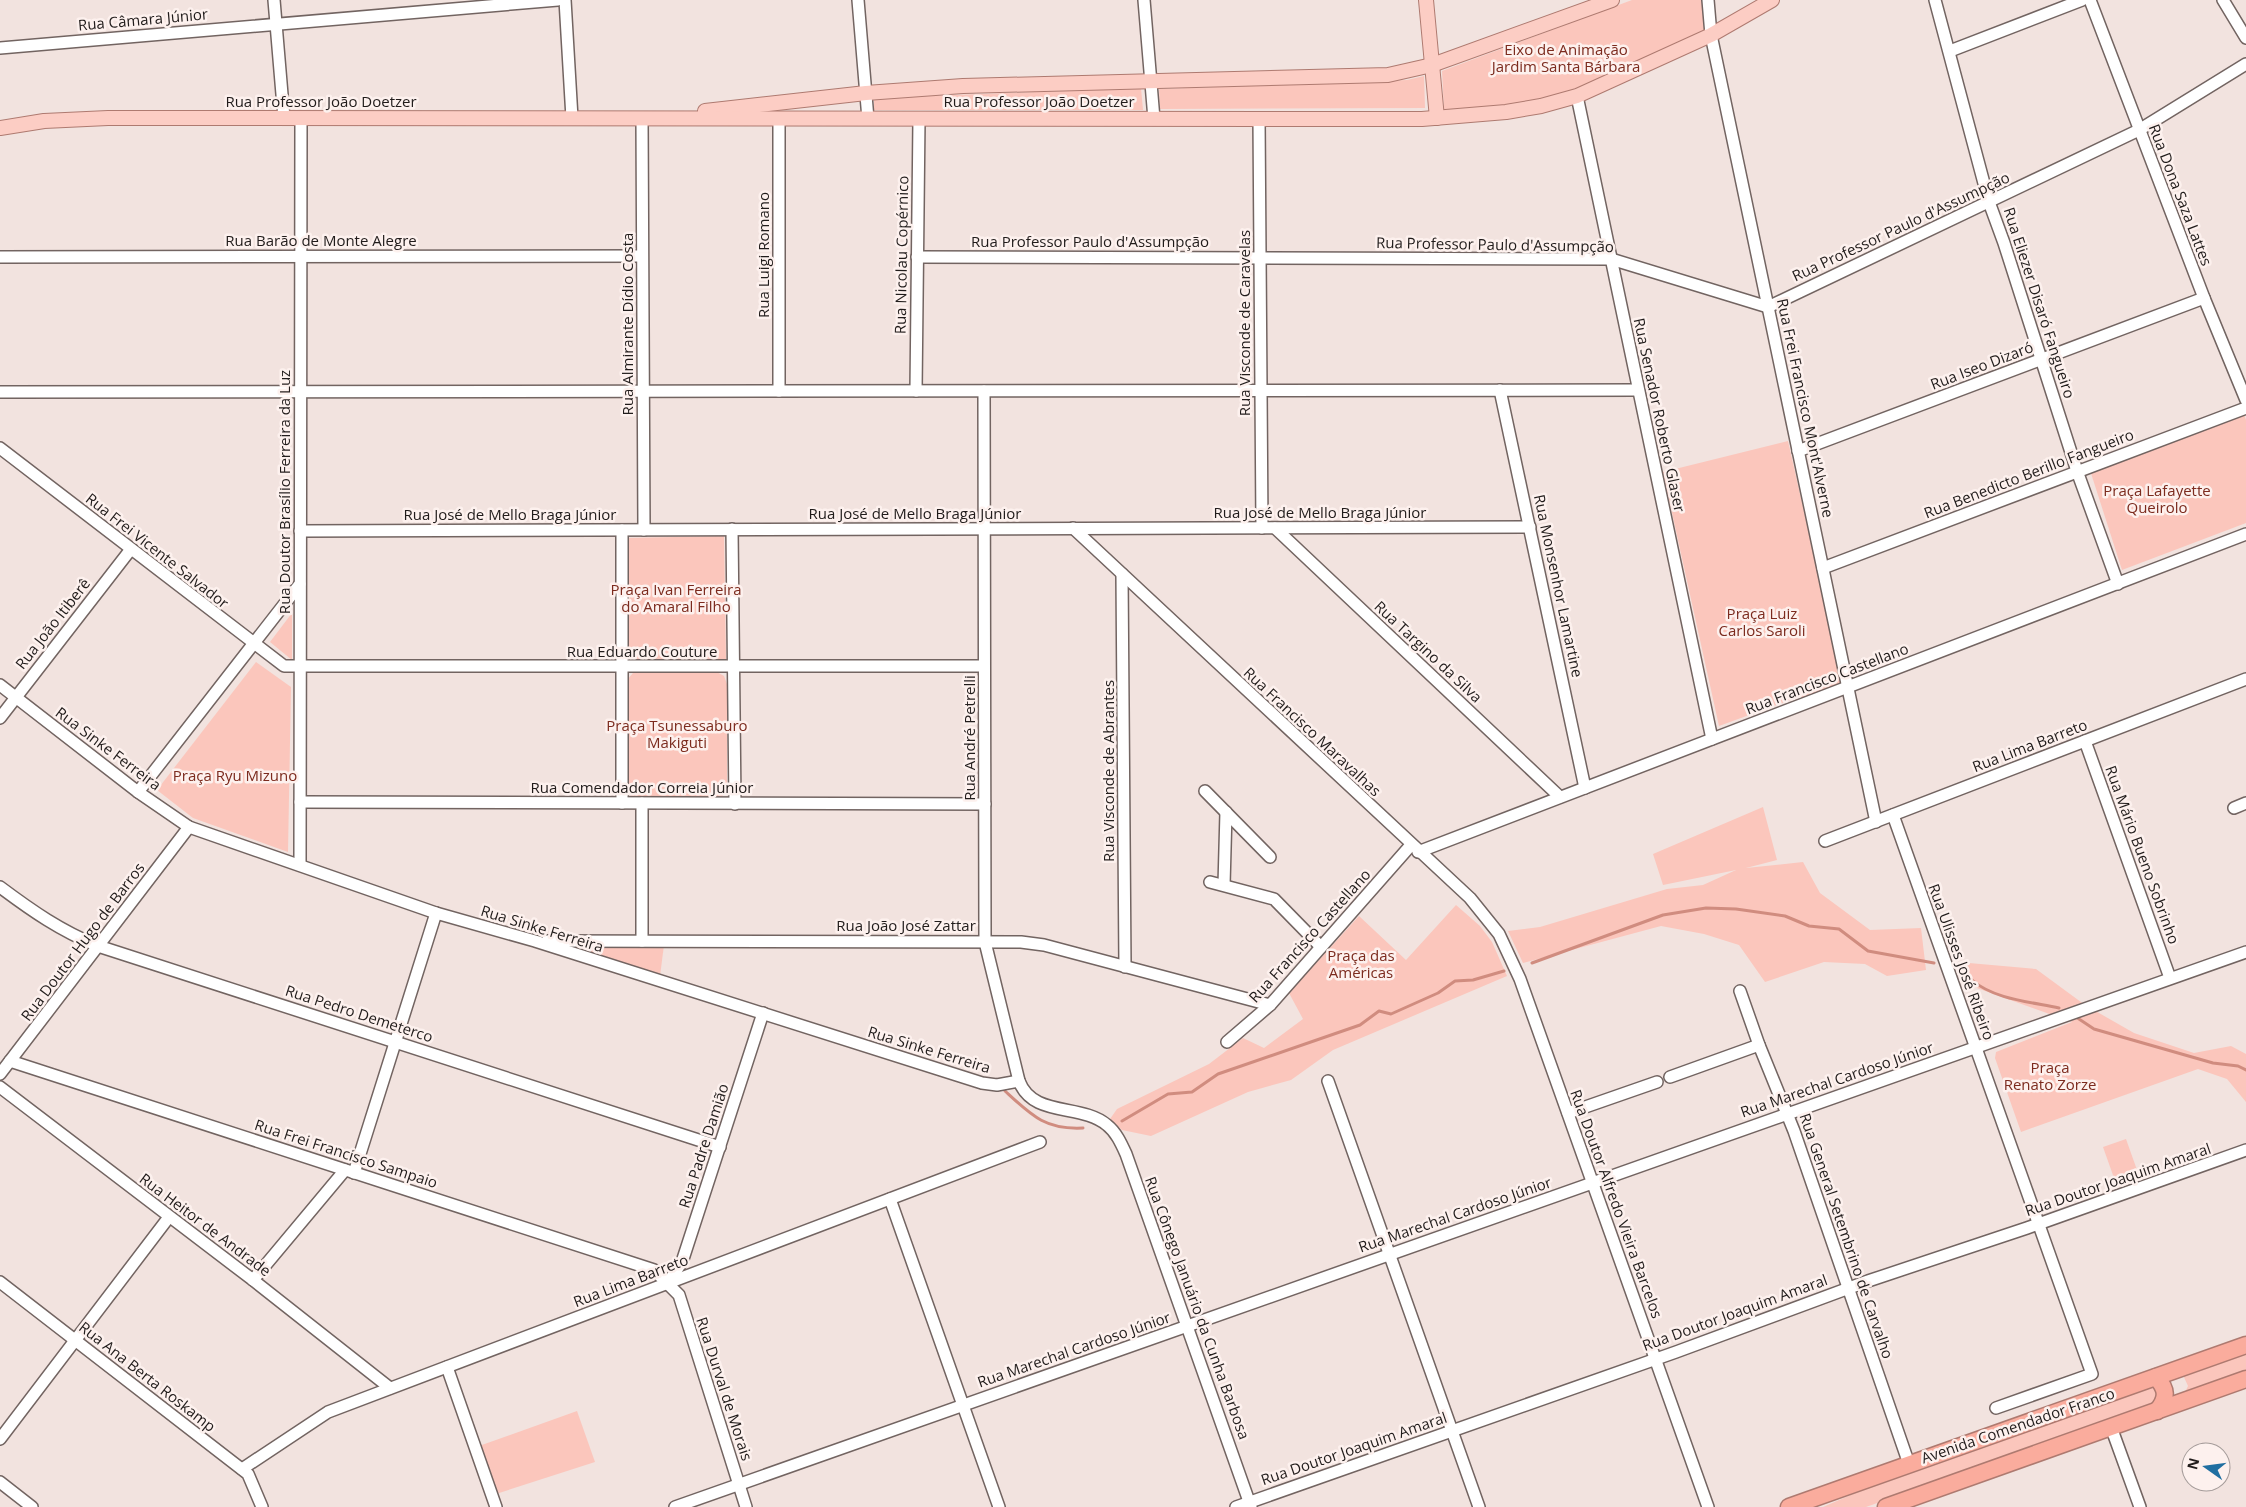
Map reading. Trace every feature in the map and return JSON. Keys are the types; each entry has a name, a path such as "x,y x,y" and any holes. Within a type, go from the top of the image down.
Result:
{"highway":[{"name":"Avenida Comendador Franco","path":"1789,1507 2246,1346"},
{"path":"2156,1377 2165,1390 2166,1397 2157,1411"},
{"name":"Avenida Comendador Franco","path":"1886,1507 2246,1379"}],"main road":[{"path":"1426,0 1437,118"},
{"name":"Rua Professor João Doetzer","path":"642,118 866,93 963,86 1376,77 1432,65 1612,0"},
{"name":"Rua Professor João Doetzer","path":"0,128 44,121 86,118 1437,118 1506,112 1541,106 1576,96 1711,35 1772,0"}],"street":[{"path":"274,0 284,118"},
{"name":"Rua Câmara Júnior","path":"0,48 558,0"},
{"path":"564,0 572,118"},
{"path":"858,0 868,118"},
{"path":"1144,0 1154,118"},
{"name":"Rua Frei Francisco Mont'Alverne","path":"1708,0 1711,35 1876,822"},
{"name":"Rua Eliezer Disaró Fangueiro","path":"1935,0 1989,202 2004,243 2077,471 2118,584"},
{"path":"1950,51 2082,0"},
{"name":"Rua Dona Saza Lattes","path":"2090,0 2204,298 2246,400"},
{"path":"2223,0 2246,38"},
{"name":"Rua Professor Paulo d'Assumpção","path":"918,257 1610,259 1768,307 2139,130 2245,66"},
{"name":"Rua Senador Roberto Glaser","path":"1576,96 1712,739"},
{"name":"Rua Doutor Brasílio Ferreira da Luz","path":"300,118 300,865"},
{"name":"Rua Almirante Dídio Costa","path":"642,118 644,530"},
{"name":"Rua Luigi Romano","path":"779,118 780,391"},
{"name":"Rua Visconde de Caravelas","path":"1260,118 1262,528"},
{"name":"Rua Nicolau Copérnico","path":"916,391 919,119"},
{"name":"Rua Barão de Monte Alegre","path":"0,257 642,256"},
{"name":"Rua Iseo Dizaró","path":"1798,451 2204,298"},
{"name":"Rua André Petrelli","path":"984,390 985,942 1019,1081"},
{"name":"Rua Monsenhor Lamartine","path":"1500,390 1585,788"},
{"path":"0,392 1638,390"},
{"name":"Rua Benedicto Berillo Fangueiro","path":"1823,568 2246,408"},
{"name":"Rua Frei Vicente Salvador","path":"0,448 280,664 300,667"},
{"name":"Rua José de Mello Braga Júnior","path":"300,531 1530,527"},
{"name":"Rua Francisco Maravalhas","path":"1073,528 1481,909 1499,934 1515,968"},
{"name":"Rua Targino da Silva","path":"1275,528 1560,797"},
{"path":"732,529 735,804"},
{"path":"622,530 622,803"},
{"name":"Rua Francisco Castellano","path":"1227,1042 1270,1005 1415,849 1585,788 2246,534"},
{"name":"Rua João Itiberê","path":"0,718 131,549"},
{"name":"Rua Visconde de Abrantes","path":"1122,574 1125,967"},
{"path":"138,792 300,584"},
{"name":"Rua Eduardo Couture","path":"300,667 984,666"},
{"name":"Rua Lima Barreto","path":"1826,841 2246,679"},
{"name":"Rua Sinke Ferreira","path":"0,686 138,792 189,827 436,913 535,941 982,1083 997,1085 1019,1081"},
{"name":"Rua Mário Bueno Sobrinho","path":"2086,741 2170,978"},
{"path":"1204,791 1270,857"},
{"name":"Rua Comendador Correia Júnior","path":"300,802 985,804"},
{"path":"642,803 642,941"},
{"path":"2234,808 2246,803"},
{"path":"1224,885 1226,812"},
{"name":"Rua Ulisses José Ribeiro","path":"1893,815 2092,1374 1996,1408"},
{"name":"Rua Doutor Hugo de Barros","path":"0,1074 189,827"},
{"path":"1210,882 1277,901 1322,947"},
{"name":"Rua Pedro Demeterco","path":"0,887 47,921 98,946 720,1147"},
{"path":"254,1280 349,1171 396,1042 436,913"},
{"name":"Rua João José Zattar","path":"535,941 985,942 1037,944 1270,1005"},
{"name":"Rua Marechal Cardoso Júnior","path":"675,1507 2246,952"},
{"name":"Rua Doutor Alfredo Vieira Barcelos","path":"1515,968 1708,1507"},
{"name":"Rua General Setembrino de Carvalho","path":"1740,991 1759,1045 1787,1113 1909,1464"},
{"name":"Rua Padre Damião","path":"667,1284 682,1262 763,1013"},
{"path":"1670,1077 1759,1045"},
{"name":"Rua Frei Francisco Sampaio","path":"10,1061 654,1270 667,1284"},
{"name":"Rua Cônego Januário da Cunha Barbosa","path":"1019,1081 1026,1094 1039,1103 1091,1117 1106,1124 1118,1138 1126,1154 1250,1505"},
{"path":"1328,1081 1479,1507"},
{"path":"1568,1113 1657,1082"},
{"name":"Rua Heitor de Andrade","path":"0,1087 254,1280 390,1388"},
{"name":"Rua Lima Barreto","path":"242,1469 328,1412 1040,1142"},
{"name":"Rua Doutor Joaquim Amaral","path":"1236,1507 1250,1505 1849,1288 2039,1224 2246,1150"},
{"path":"890,1199 999,1507"},
{"path":"0,1439 169,1217"},
{"name":"Rua Ana Berta Roskamp","path":"0,1282 242,1469 251,1478 262,1507"},
{"name":"Rua Durval de Morais","path":"667,1284 678,1295 746,1507"},
{"path":"447,1367 496,1507"},
{"path":"2111,1427 2140,1507"},
{"path":"0,1482 32,1507"}],"green space":[{"name":"Eixo de Animação Jardim Santa Bárbara","path":"1632,0 1702,0 1705,30 1578,89 1517,104 1444,111 1442,71"},
{"path":"1424,76 1425,108 1160,109 1159,89 1407,80"},
{"path":"1141,88 1143,110 874,110 874,98"},
{"name":"Praça Lafayette Queirolo","path":"2244,414 2246,420 2246,523 2122,570 2089,467"},
{"name":"Praça Luiz Carlos Saroli","path":"1788,441 1843,684 1803,700 1801,696 1719,726 1663,472"},
{"name":"Praça Ivan Ferreira do Amaral Filho","path":"724,536 726,660 628,662 626,538"},
{"path":"292,613 292,660 270,642"},
{"name":"Praça Ryu Mizuno","path":"256,662 291,687 288,852 193,818 157,790"},
{"name":"Praça Tsunessaburo Makiguti","path":"639,671 715,671 724,676 727,684 727,785 726,792 721,797 634,798 628,793 627,680 633,673"},
{"path":"1763,807 1777,860 1746,868 1803,862 1820,893 1870,930 1921,928 1926,970 1887,976 1865,964 1824,962 1765,982 1739,945 1704,934 1661,926 1523,963 1508,931 1540,927 1667,889 1703,885 1736,870 1663,885 1653,854"},
{"name":"Praça das Américas","path":"1456,905 1480,926 1492,942 1507,976 1333,1050 1291,1080 1248,1092 1151,1136 1122,1130 1110,1119 1117,1109 1209,1064 1243,1038 1264,1048 1303,1019 1289,993 1359,916 1406,960"},
{"path":"664,945 660,976 590,956 592,947"},
{"name":"Praça Renato Zorze","path":"1969,963 2036,969 2085,1005 2134,1033 2194,1053 2231,1046 2246,1054 2246,1102 2227,1079 2198,1069 2021,1132 1995,1058 1996,1052 2072,1022 1963,983 1960,973"},
{"path":"2126,1139 2137,1170 2114,1178 2103,1147"},
{"path":"2246,1353 2246,1373 2183,1396 2188,1386 2183,1375"},
{"path":"2156,1385 2159,1390 2155,1404 1866,1507 1823,1507 1867,1488"},
{"path":"577,1411 595,1462 496,1494 479,1446"}],"waterway":[{"path":"1532,963 1663,915 1706,908 1736,909 1785,916 1809,926 1839,929 1868,951 1934,963"},
{"path":"1122,1121 1168,1094 1192,1092 1218,1074 1360,1025 1379,1011 1391,1014 1438,993 1455,981 1473,980 1504,971"},
{"path":"1972,980 2001,996 2059,1008"},
{"path":"2076,1017 2094,1029 2213,1063 2238,1066 2246,1070"},
{"path":"1005,1091 1031,1114 1048,1124 1083,1128"}]}
